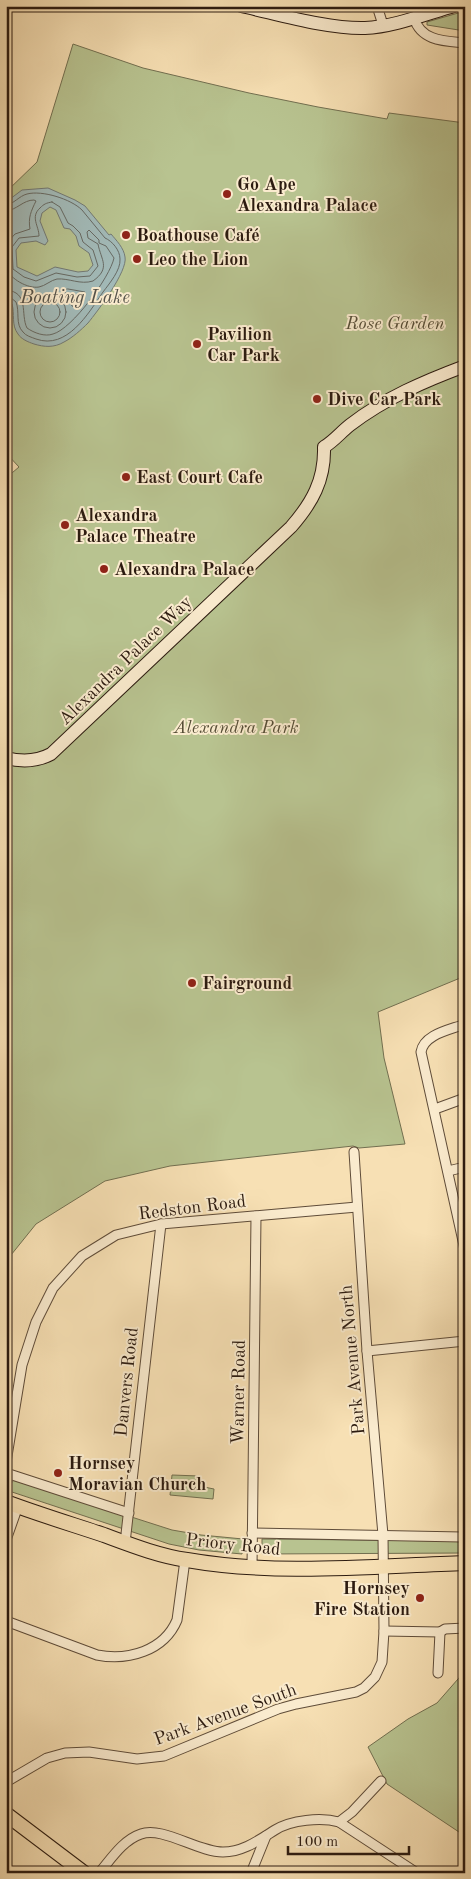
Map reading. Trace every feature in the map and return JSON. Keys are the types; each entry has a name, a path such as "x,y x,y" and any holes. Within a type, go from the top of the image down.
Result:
{"main road":[{"name":"Priory Road","path":"12,1504 125,1543 185,1560 252,1568 306,1569 465,1563"},
{"path":"6,1814 84,1873"}],"street":[{"path":"241,6 312,22 364,28 414,18 454,6"},
{"path":"377,6 383,25"},
{"path":"414,18 417,27 427,37 465,43"},
{"name":"Alexandra Palace Way","path":"6,758 17,761 31,761 51,754 286,532 301,516 316,493 323,472 324,447 348,426 394,397 436,377 465,366"},
{"path":"465,1024 429,1038 422,1044 421,1052 464,1235 465,1250"},
{"path":"435,1109 465,1098"},
{"name":"Park Avenue North","path":"354,1152 384,1566"},
{"path":"448,1172 465,1167"},
{"name":"Redston Road","path":"6,1462 22,1365 36,1322 53,1288 82,1256 116,1235 161,1224 357,1208"},
{"name":"Warner Road","path":"252,1568 256,1216"},
{"name":"Danvers Road","path":"125,1543 161,1224"},
{"path":"367,1351 465,1342"},
{"path":"6,1473 129,1513"},
{"path":"6,1540 12,1504"},
{"name":"Priory Road","path":"252,1533 462,1537"},
{"path":"6,1621 97,1655 110,1657 139,1654 164,1639 174,1627 185,1560"},
{"name":"Park Avenue South","path":"7,1782 47,1758 65,1753 89,1752 137,1759 164,1756 296,1704 356,1692 370,1683 379,1671 382,1662 384,1566"},
{"path":"384,1631 440,1632 445,1629 465,1628"},
{"path":"438,1672 440,1632"},
{"path":"339,1822 352,1812 381,1781"},
{"path":"100,1873 125,1843 143,1833 155,1832 210,1851 224,1852 246,1847 276,1829 294,1823 324,1820 339,1822 417,1873"},
{"path":"251,1873 266,1836"},
{"path":"246,1847 254,1850 256,1858"}],"green space":[{"path":"465,11 465,31 427,25 427,22"},
{"name":"Alexandra Park","path":"73,44 143,68 318,107 387,119 389,113 465,123 465,976 378,1012 384,1058 405,1144 359,1148 353,1146 170,1166 105,1181 36,1224 11,1255 6,1265 6,478 19,467 6,453 6,192 37,162"},
{"path":"172,1475 199,1476 199,1486 214,1489 213,1499 170,1495"},
{"path":"13,1479 172,1530 243,1539 242,1554 199,1550 169,1544 9,1491"},
{"path":"262,1539 463,1541 464,1553 262,1554"},
{"path":"465,1671 465,1836 387,1784 368,1747 408,1719 437,1703"}],"water":[{"name":"Boating Lake","path":"48,188 85,206 109,235 111,234 123,250 125,257 122,272 117,281 88,323 70,338 53,346 34,344 21,337 16,331 12,304 6,301 6,202 22,190","holes":["50,207 56,210 64,228 70,229 76,236 79,246 89,253 93,265 88,271 78,272 55,267 37,276 17,267 16,250 21,243 36,241 45,245 48,241 40,221 42,213"]}],"place":[{"name":"Go Ape Alexandra Palace","path":"227,194"},
{"name":"Boathouse Café","path":"126,235"},
{"name":"Leo the Lion","path":"137,259"},
{"name":"Pavilion Car Park","path":"197,344"},
{"name":"Dive Car Park","path":"317,399"},
{"name":"East Court Cafe","path":"126,477"},
{"name":"Alexandra Palace Theatre","path":"65,525"},
{"name":"Alexandra Palace","path":"104,569"},
{"name":"Fairground","path":"192,983"},
{"name":"Hornsey Moravian Church","path":"58,1473"},
{"name":"Hornsey Fire Station","path":"420,1598"}],"park label":[{"name":"Rose Garden","path":"395,323"}]}
